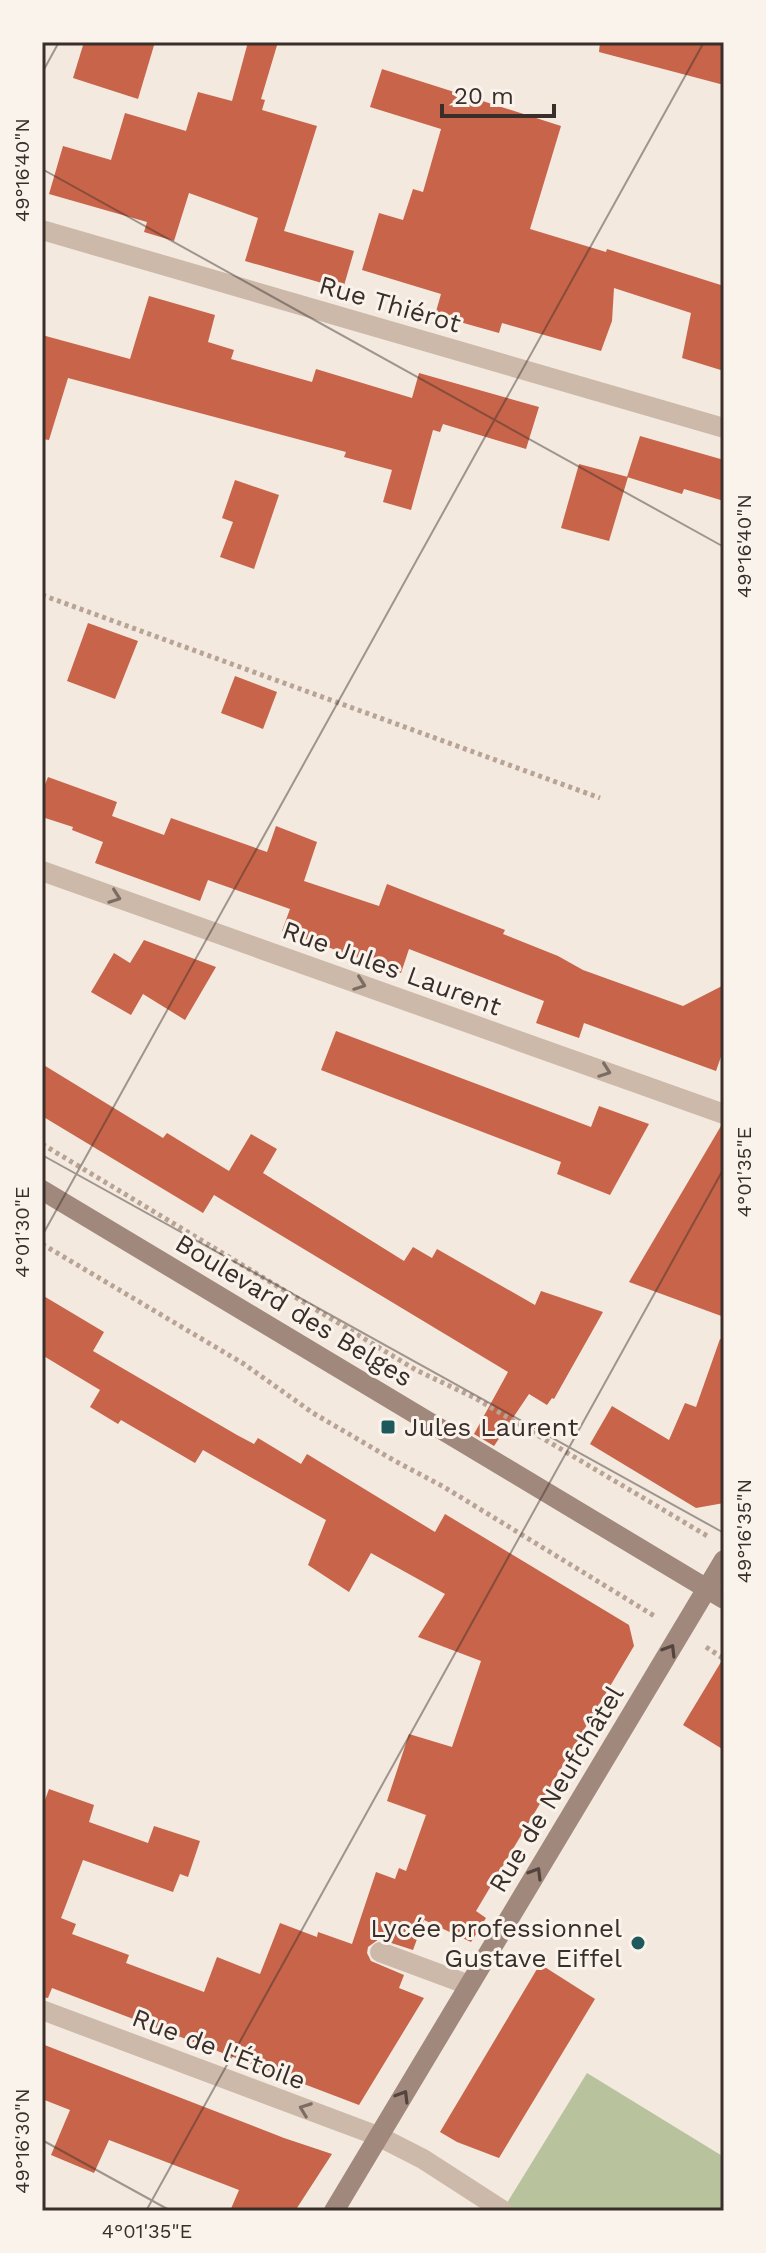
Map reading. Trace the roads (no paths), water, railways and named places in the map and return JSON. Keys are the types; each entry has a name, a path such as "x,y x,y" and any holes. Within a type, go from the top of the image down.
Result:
{"main road":[{"name":"Boulevard des Belges","path":"42,1190 724,1599"},
{"name":"Rue de Neufchâtel","path":"334,2211 724,1560"}],"street":[{"name":"Rue Thiérot","path":"42,230 724,428"},
{"name":"Rue Jules Laurent","path":"42,871 724,1114"},
{"path":"380,1952 469,1985"},
{"name":"Rue de l'Étoile","path":"42,2010 378,2136 423,2159 502,2210"}],"place":[{"name":"Jules Laurent","path":"388,1427"},
{"name":"Lycée professionnel Gustave Eiffel","path":"638,1943"}]}
